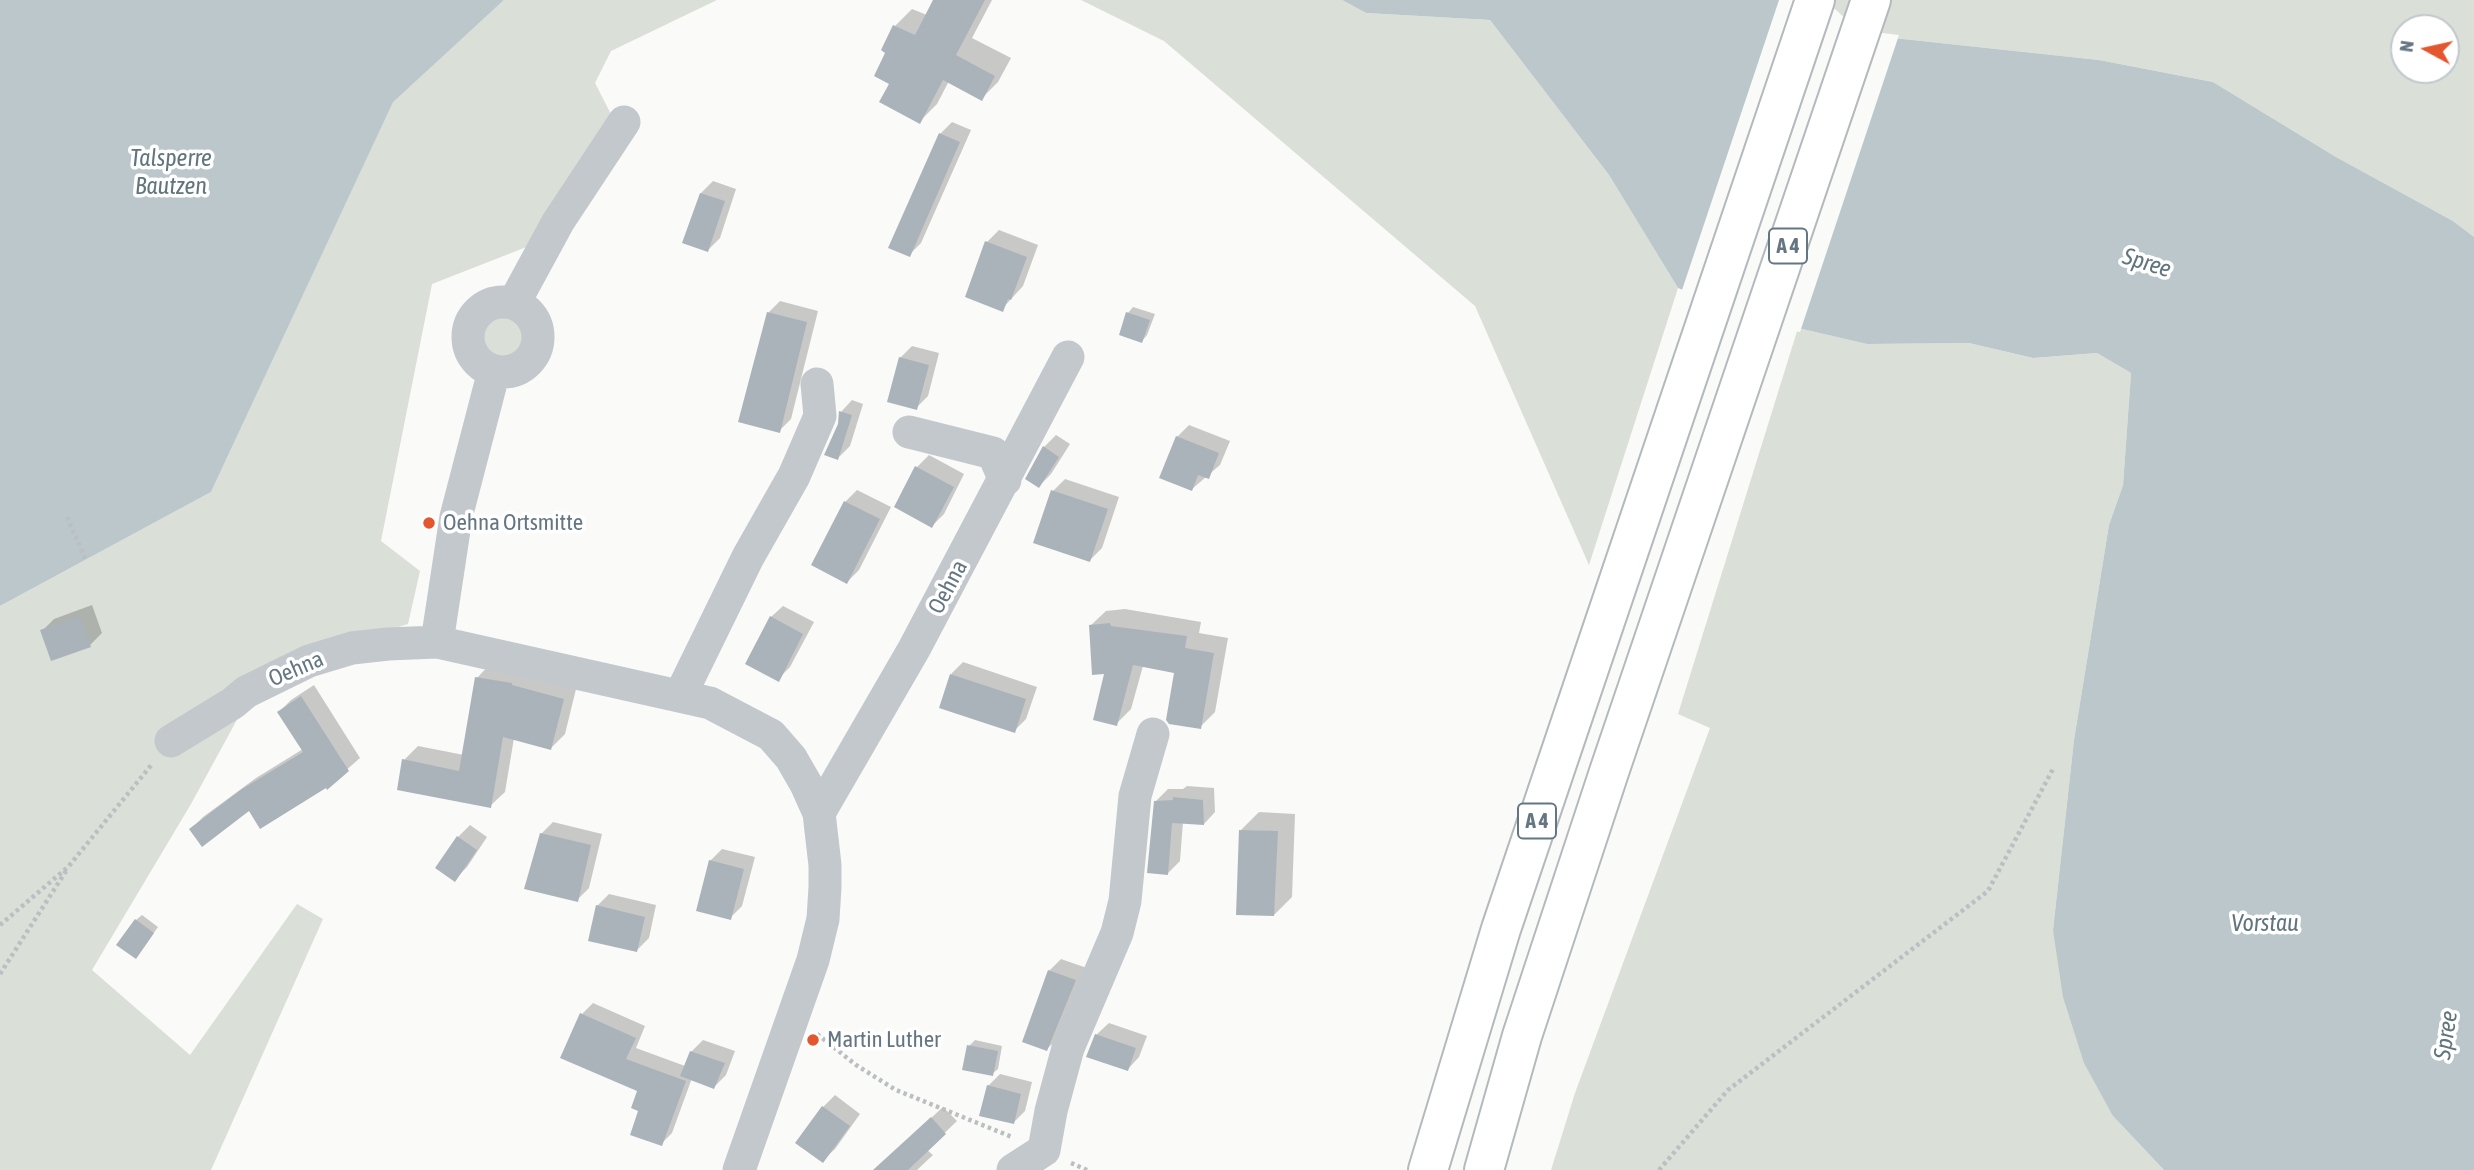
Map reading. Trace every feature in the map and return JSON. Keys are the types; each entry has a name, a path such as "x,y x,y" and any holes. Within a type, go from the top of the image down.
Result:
{"highway":[{"name":"A 4","path":"1428,1170 1501,929 1815,0"},
{"name":"A 4","path":"1484,1170 1522,1036 1652,643 1871,0"}],"street":[{"path":"514,303 558,222 624,122"},
{"path":"492,303 514,303 525,309 538,329 535,353 517,369 494,371 475,359 468,338 470,327 482,309 492,303"},
{"name":"Oehna","path":"819,813 914,649 1068,357"},
{"path":"437,642 456,517 494,371"},
{"path":"680,696 748,557 794,476 820,416 817,384"},
{"path":"909,432 993,453 1005,480"},
{"name":"Oehna","path":"171,741 246,692 309,661 352,648 437,642 710,703 771,736 791,758 807,784 819,813 825,865 823,919 795,1015 739,1170"},
{"path":"1013,1170 1044,1150 1051,1111 1068,1048 1117,933 1125,901 1135,796 1153,734"}],"path":[{"path":"66,517 85,558"},
{"path":"0,974 68,867 171,741"},
{"path":"1659,1170 1728,1090 1988,891 2053,769"},
{"path":"0,925 68,867"},
{"path":"795,1015 856,1065 896,1090 1087,1170"}],"shaded area":[{"path":"504,0 717,0 611,51 595,83 614,120 529,246 432,284 381,541 420,571 408,624 263,672 191,804 92,970 190,1055 297,904 323,919 211,1170 0,1170 0,606 211,492 393,101"},
{"path":"1081,0 1342,0 1366,13 1490,20 1609,175 1678,288 1589,565 1475,306 1164,41"},
{"path":"1820,0 2474,0 2474,237 2453,221 2336,157 2213,82 2099,60 1856,34"},
{"path":"504,315 519,321 525,336 519,351 504,357 489,351 483,336 489,321"},
{"path":"1798,328 1867,344 1969,343 2033,358 2097,353 2131,373 2123,485 2109,525 2074,740 2053,930 2113,1116 2164,1170 1551,1170 1575,1093 1710,728 1678,714"}],"water":[{"name":"Talsperre Bautzen","path":"0,0 504,0 393,102 211,492 0,606"},
{"name":"Vorstau","path":"1342,0 1820,0 1856,34 2099,60 2213,82 2336,157 2453,221 2474,237 2474,1170 2164,1170 2113,1116 2084,1063 2063,997 2053,930 2074,740 2109,525 2123,485 2131,373 2097,353 2033,358 1969,343 1867,344 1759,319 1678,288 1609,175 1490,20 1366,13"}],"pier":[{"path":"1779,0 1825,0 1858,30 1899,35 1800,332 1758,323 1681,293"}],"building":[{"path":"933,0 985,0 956,55 995,76 982,101 943,80 920,124 879,102 889,84 874,76 885,53 881,50 893,25 915,35"},
{"path":"939,133 960,142 910,257 888,248"},
{"path":"700,193 725,201 708,252 682,243"},
{"path":"985,241 1027,257 1011,300 1008,299 1003,312 965,297"},
{"path":"767,312 807,322 780,433 738,422"},
{"path":"1126,312 1150,320 1142,343 1119,335"},
{"path":"899,357 929,365 917,410 887,402"},
{"path":"839,411 852,415 838,460 824,455 838,424"},
{"path":"1176,436 1219,453 1209,479 1198,475 1192,491 1159,478"},
{"path":"1043,446 1059,457 1039,488 1025,479"},
{"path":"915,466 954,487 932,528 894,507"},
{"path":"1051,490 1108,509 1090,562 1033,543"},
{"path":"844,501 880,519 847,584 811,565"},
{"path":"80,616 91,647 51,661 40,630"},
{"path":"770,616 803,634 779,682 745,664"},
{"path":"1110,623 1111,626 1187,636 1185,648 1214,653 1201,729 1169,724 1166,720 1174,673 1133,665 1117,726 1093,720 1104,674 1092,675 1089,625"},
{"path":"950,674 1026,699 1015,733 939,708"},
{"path":"475,677 512,683 564,699 551,750 503,737 491,808 397,790 402,759 459,771"},
{"path":"301,696 349,771 327,790 326,788 260,829 249,811 202,847 189,829 242,789 303,752 277,712"},
{"path":"1173,797 1203,800 1204,825 1172,823 1168,875 1147,873 1154,801 1173,800"},
{"path":"1239,830 1278,831 1274,916 1236,915"},
{"path":"540,833 591,845 578,902 524,889"},
{"path":"457,836 477,850 455,882 435,868"},
{"path":"709,860 744,869 731,920 696,911"},
{"path":"596,905 645,917 637,952 588,941"},
{"path":"135,919 154,933 136,959 116,945"},
{"path":"1048,970 1076,980 1047,1051 1022,1042"},
{"path":"580,1013 636,1038 626,1059 686,1081 662,1146 630,1135 638,1111 631,1108 637,1091 560,1058"},
{"path":"1095,1034 1136,1048 1128,1071 1086,1057"},
{"path":"967,1045 998,1051 993,1076 962,1070"},
{"path":"690,1051 725,1063 714,1089 680,1076"},
{"path":"987,1085 1021,1094 1014,1124 979,1116"},
{"path":"822,1106 850,1126 823,1163 795,1143"},
{"path":"931,1117 946,1134 908,1170 873,1170"}],"place":[{"name":"Oehna Ortsmitte","path":"429,523"},
{"name":"Martin Luther","path":"813,1040"}],"water label":[{"name":"Spree","path":"2147,263"},
{"name":"Spree","path":"2446,1035"}]}
